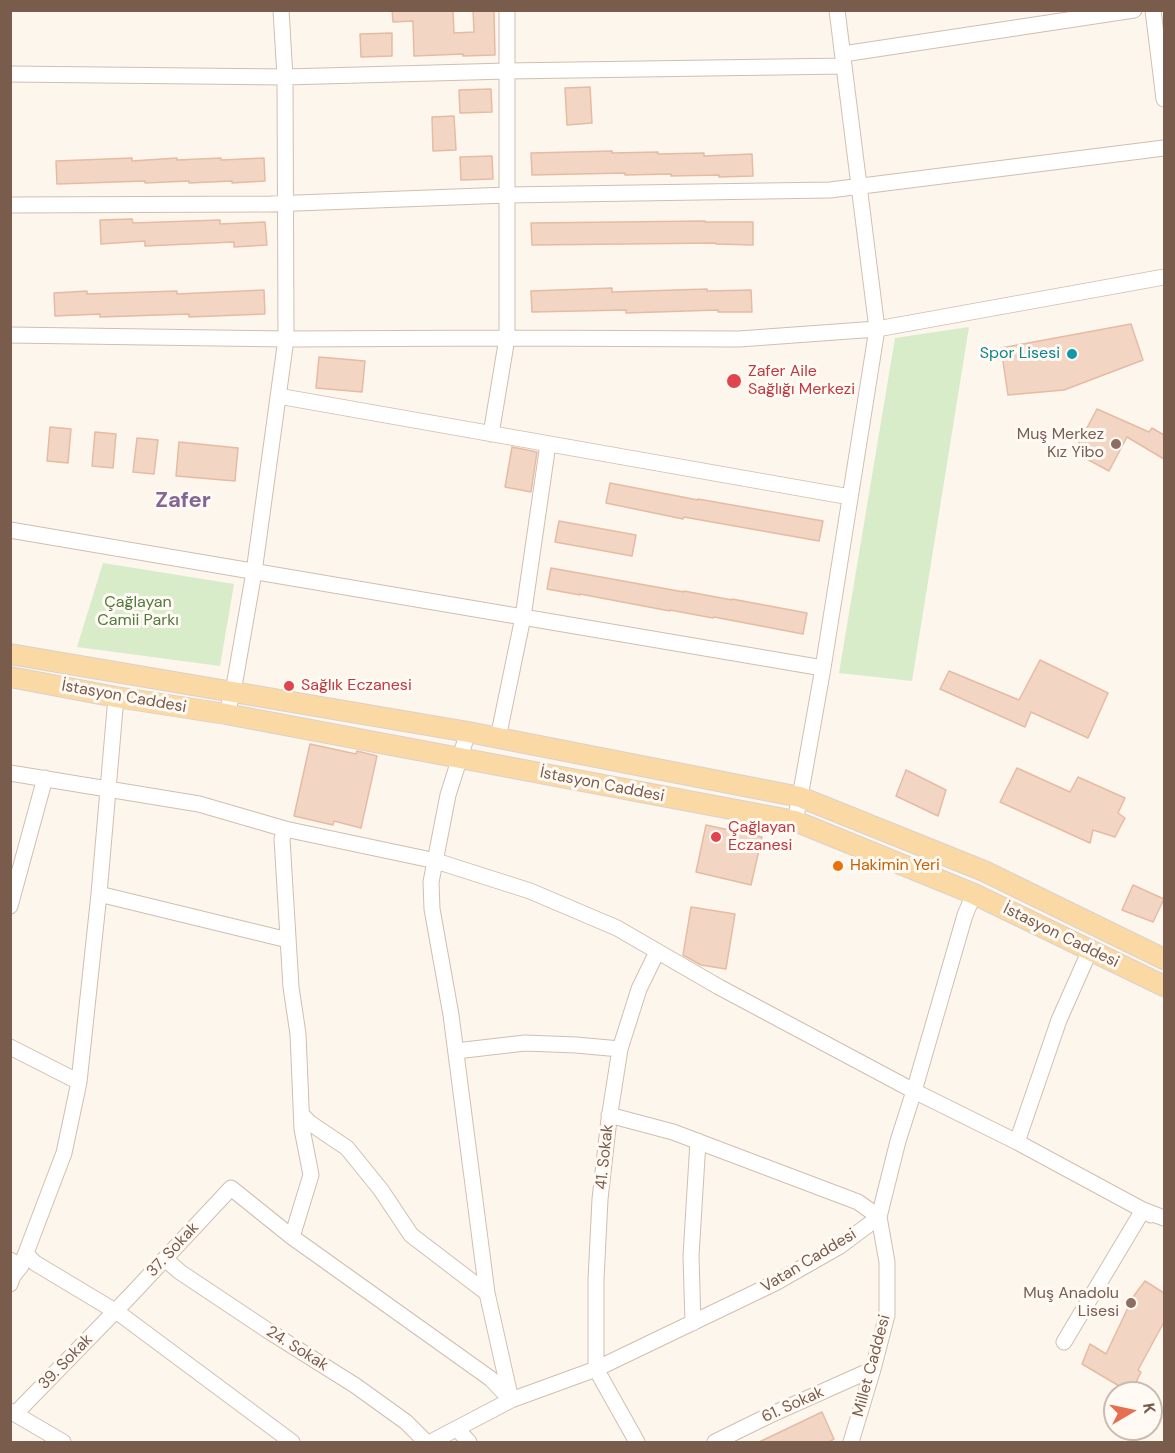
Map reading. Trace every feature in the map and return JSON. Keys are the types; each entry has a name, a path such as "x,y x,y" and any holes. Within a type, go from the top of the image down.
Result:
{"main road":[{"name":"İstasyon Caddesi","path":"10,654 468,732 800,797 984,871 1164,959"},
{"name":"İstasyon Caddesi","path":"10,677 116,697 226,714 795,820 974,894 1164,986"}],"street":[{"path":"226,714 254,572 286,339 285,77 281,10"},
{"path":"491,434 507,338 507,10"},
{"path":"795,820 823,668 877,329 837,10"},
{"path":"10,74 285,77 844,60 1134,10"},
{"path":"1153,10 1164,99"},
{"path":"10,205 285,204 507,195 830,190 1164,148"},
{"path":"10,335 286,339 739,339 877,329 1164,277"},
{"path":"278,396 850,497"},
{"path":"498,738 523,617 548,444"},
{"path":"10,530 823,668"},
{"path":"10,1284 64,1153 79,1082 99,894 116,697"},
{"path":"468,732 448,795 431,882 432,909 451,1015 488,1293 511,1400"},
{"path":"10,773 199,804 285,829 436,861 531,891 616,928 914,1091 1017,1142 1164,1221"},
{"path":"10,906 45,778"},
{"path":"285,829 282,839 291,987 298,1034 302,1129 311,1175 292,1237 490,1379 511,1400"},
{"path":"99,894 288,940"},
{"path":"609,1114 698,1141 858,1202 879,1216 898,1141 965,915 974,894"},
{"path":"1017,1142 1059,1020 1090,950"},
{"name":"41. Sokak","path":"596,1369 596,1280 600,1199 609,1114 620,1049 639,989 657,952"},
{"path":"456,1051 525,1043 620,1049"},
{"path":"11,1051 79,1082"},
{"path":"302,1115 310,1124 347,1148 411,1234 488,1293"},
{"path":"693,1323 691,1256 698,1141"},
{"name":"37. Sokak","path":"115,1311 231,1188 292,1237"},
{"path":"1064,1342 1143,1210"},
{"name":"Vatan Caddesi","path":"431,1443 511,1400 596,1369 775,1283 840,1246 879,1216"},
{"name":"Millet Caddesi","path":"851,1443 887,1315 887,1262 879,1216"},
{"name":"24. Sokak","path":"165,1259 180,1272 267,1330 356,1386 406,1422 426,1443"},
{"path":"19,1260 35,1263 115,1311 292,1443"},
{"name":"39. Sokak","path":"13,1412 115,1311"},
{"path":"596,1369 637,1443"},
{"name":"61. Sokak","path":"714,1443 873,1369"},
{"path":"13,1412 63,1443"},
{"path":"458,1429 469,1443"}],"green space":[{"path":"969,327 912,681 839,673 895,338"},
{"name":"Çağlayan Camii Parkı","path":"103,563 234,584 220,666 77,647"}],"building":[{"path":"392,10 453,10 454,33 474,32 473,10 494,10 495,55 414,56 413,21 393,22"},
{"path":"392,33 392,56 361,57 360,34"},
{"path":"590,87 592,123 567,125 565,88"},
{"path":"491,89 492,112 460,113 459,90"},
{"path":"454,116 456,150 433,151 432,117"},
{"path":"612,151 612,153 658,152 658,154 704,153 704,156 752,154 753,176 625,175 625,173 532,175 531,153"},
{"path":"492,156 493,179 461,180 460,157"},
{"path":"132,158 132,161 177,158 177,160 221,158 221,160 264,158 265,181 57,184 56,161"},
{"path":"132,219 133,223 220,220 220,224 265,222 267,245 234,247 234,242 145,246 145,241 101,244 100,220"},
{"path":"753,222 753,245 716,243 532,245 531,223"},
{"path":"612,288 612,292 751,290 752,312 718,312 718,310 626,313 626,310 532,312 531,291"},
{"path":"264,290 265,314 189,317 189,314 55,316 54,293 177,291 177,294"},
{"name":"Spor Lisesi","path":"1131,324 1143,360 1064,390 1008,395 1001,348"},
{"path":"319,357 365,361 362,392 316,388"},
{"path":"1097,409 1149,432 1152,428 1164,435 1164,459 1127,437 1109,471 1074,452"},
{"path":"50,427 71,429 68,463 47,461"},
{"path":"95,432 116,434 113,468 92,466"},
{"path":"137,438 158,440 154,474 133,472"},
{"path":"179,442 238,448 235,481 176,476"},
{"path":"512,447 537,452 531,492 505,487"},
{"path":"610,483 823,521 819,541 684,517 683,519 606,503"},
{"path":"559,521 636,535 632,556 555,542"},
{"path":"551,568 807,613 803,634 547,589"},
{"path":"1040,660 1108,693 1088,738 1031,712 1025,727 940,689 949,671 1019,700"},
{"path":"310,744 377,756 361,828 334,821 333,825 294,816"},
{"path":"1017,768 1070,792 1078,777 1125,798 1118,813 1125,818 1115,837 1093,830 1090,843 1000,802"},
{"path":"906,770 946,790 938,816 896,796"},
{"path":"706,825 762,837 751,885 696,872"},
{"path":"1133,885 1164,899 1153,922 1122,910"},
{"path":"691,907 735,914 726,969 701,965 683,955"},
{"path":"1145,1281 1164,1293 1164,1322 1138,1370 1141,1372 1137,1381 1111,1381 1082,1364 1090,1344 1106,1354 1133,1297"},
{"path":"822,1412 834,1439 827,1443 757,1443"}],"place":[{"name":"Spor Lisesi","path":"1072,354"},
{"name":"Zafer Aile Sağlığı Merkezi","path":"734,381"},
{"name":"Muş Merkez Kız Yibo","path":"1116,444"},
{"name":"Sağlık Eczanesi","path":"289,686"},
{"name":"Çağlayan Eczanesi","path":"716,837"},
{"name":"Hakimin Yeri","path":"838,866"},
{"name":"Muş Anadolu Lisesi","path":"1131,1303"}],"district":[{"name":"Zafer","path":"183,501"}]}
